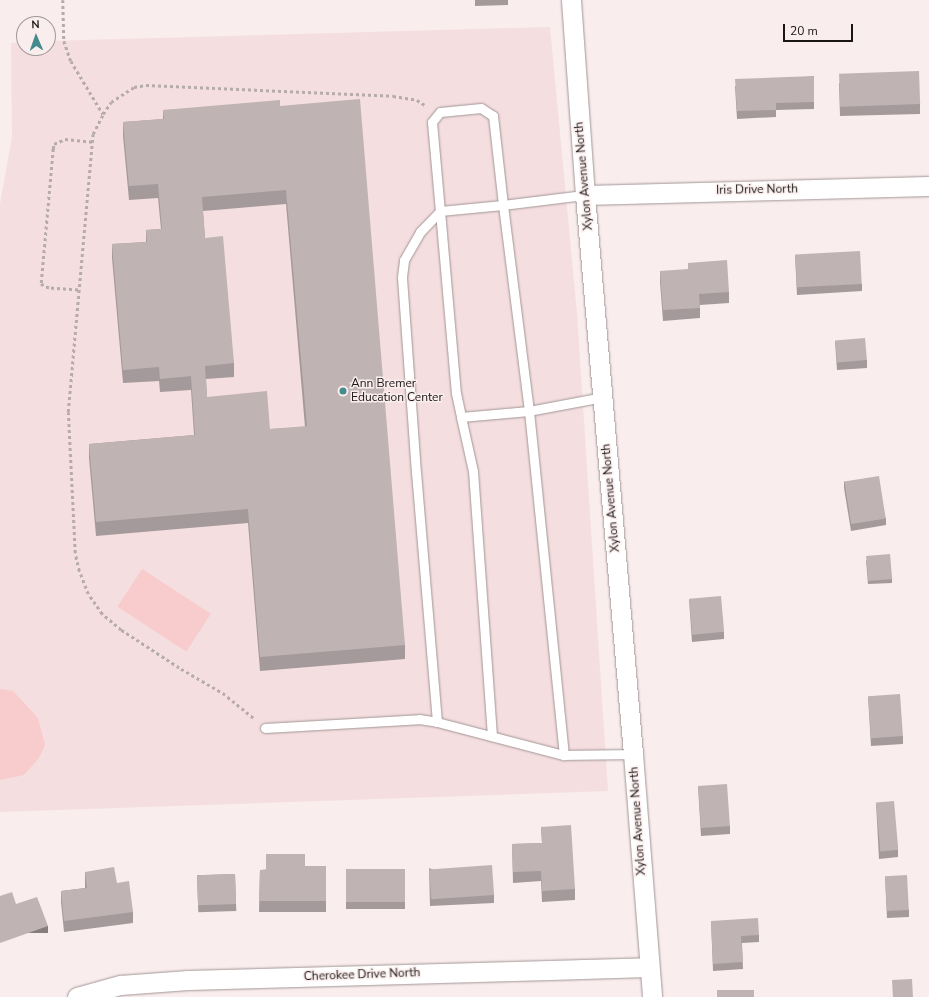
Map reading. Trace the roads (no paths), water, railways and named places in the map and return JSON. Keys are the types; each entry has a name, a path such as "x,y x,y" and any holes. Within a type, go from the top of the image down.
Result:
{"street":[{"name":"Xylon Avenue North","path":"571,0 585,195 633,754 652,997"},
{"name":"Iris Drive North","path":"585,195 929,186"},
{"name":"Cherokee Drive North","path":"77,997 120,985 188,980 649,967"}],"lane":[{"path":"492,736 472,472 456,394 432,122 440,112 481,108 493,116 529,411 564,755"},
{"path":"437,722 416,473 402,277 404,260 420,232 440,211 585,195"},
{"path":"461,417 529,411 603,397"},
{"path":"265,728 419,719 437,722 564,755 633,754"}],"place":[{"name":"Ann Bremer Education Center","path":"343,391"}]}
